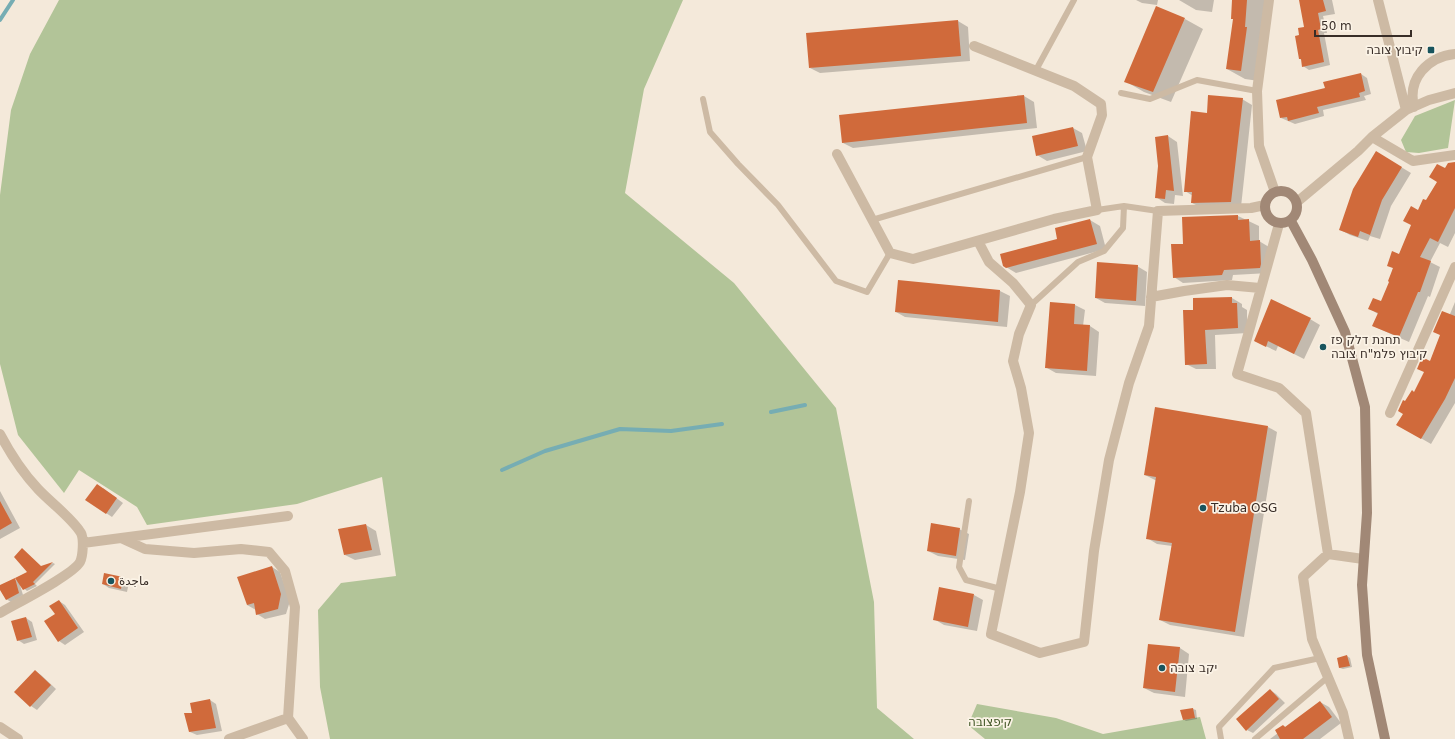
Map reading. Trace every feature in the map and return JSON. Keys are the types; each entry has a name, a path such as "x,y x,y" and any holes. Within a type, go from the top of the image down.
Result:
{"street":[{"path":"1269,0 1257,91 1259,146 1275,192"},
{"path":"1378,0 1410,109"},
{"path":"837,154 890,253 913,259 1054,219 1098,210 1088,157 1102,115 1101,104 1074,86 974,46"},
{"path":"1410,109 1413,86 1417,76 1433,61 1444,55 1455,54"},
{"path":"1297,202 1358,152 1372,137 1410,109 1429,100 1455,93"},
{"path":"1372,137 1413,161 1455,155"},
{"path":"1275,192 1288,192 1297,202 1297,213 1291,221 1283,224 1279,224 1269,219 1265,210 1268,196 1275,192"},
{"path":"978,241 989,262 1013,283 1031,305 1019,334 1013,361 1021,388 1029,433 1020,492 991,634 1040,653 1084,642 1094,551 1109,460 1129,383 1149,326 1158,211 1251,208 1265,205"},
{"path":"1291,221 1312,260 1346,332 1365,407 1367,513 1362,585 1367,655 1385,739"},
{"path":"1279,224 1237,374 1279,388 1306,413 1328,554"},
{"path":"1390,413 1455,267"},
{"path":"1151,297 1184,290 1227,285 1260,288"},
{"path":"0,434 9,451 37,488 76,526 82,534 83,543 80,563 63,577 0,613"},
{"path":"83,543 288,516"},
{"path":"121,538 145,549 194,552 240,549 269,552 284,571 295,606 288,718 303,739"},
{"path":"1328,554 1363,559"},
{"path":"1328,554 1303,577 1312,639 1343,713 1349,739"},
{"path":"229,739 288,718"},
{"path":"0,726 18,739"}],"lane":[{"path":"1036,70 1074,0"},
{"path":"1121,93 1150,99 1197,80 1257,91"},
{"path":"703,99 710,132 738,164 778,204 836,280 867,292 890,253"},
{"path":"872,220 1088,157"},
{"path":"1098,210 1124,206 1158,211"},
{"path":"1031,305 1078,262 1104,251 1123,228 1124,206"},
{"path":"969,501 959,567 966,580 1001,589"},
{"path":"1221,739 1219,727 1274,668 1320,658"},
{"path":"1254,739 1328,677"}],"green space":[{"path":"59,0 683,0 644,89 625,193 734,283 836,408 874,602 877,708 914,739 330,739 320,687 318,610 341,583 396,576 382,477 297,504 147,525 137,507 79,470 64,493 18,435 0,364 0,195 11,110 30,54"},
{"path":"1455,100 1448,148 1419,153 1406,152 1401,140 1415,116"},
{"name":"קיפצובה","path":"977,704 1056,718 1103,734 1200,717 1206,739 985,739 968,725"}],"building":[{"path":"1232,0 1247,0 1245,27 1247,27 1241,71 1226,69 1233,19 1231,19"},
{"path":"1299,0 1323,0 1326,11 1318,13 1321,29 1318,30 1324,62 1302,67 1295,36 1299,35 1298,28 1304,27"},
{"path":"1156,6 1185,18 1153,92 1124,82"},
{"path":"958,20 961,56 809,68 806,33"},
{"path":"1361,73 1365,91 1359,93 1360,97 1317,107 1319,113 1288,121 1287,117 1280,118 1276,100 1325,88 1323,82"},
{"path":"1024,95 1027,123 842,143 839,115"},
{"path":"1208,95 1243,98 1231,202 1191,203 1192,192 1184,192 1191,111 1207,113"},
{"path":"1073,127 1078,146 1036,156 1032,136"},
{"path":"1168,135 1174,191 1166,190 1165,199 1155,198 1158,166 1155,137"},
{"path":"1376,151 1402,167 1382,200 1370,235 1360,231 1358,237 1339,230 1353,189"},
{"path":"1455,162 1455,208 1438,242 1430,238 1420,257 1431,261 1420,292 1418,292 1399,337 1372,326 1378,313 1368,309 1373,298 1381,301 1393,268 1387,266 1392,251 1399,254 1411,225 1403,221 1411,206 1418,210 1423,199 1426,200 1437,182 1429,177 1437,164 1445,168 1448,163"},
{"path":"1238,215 1238,220 1249,219 1250,241 1260,240 1260,268 1224,270 1222,275 1173,278 1171,244 1183,244 1182,217"},
{"path":"1090,219 1097,244 1006,268 1003,266 1000,254 1057,239 1055,228"},
{"path":"1097,262 1138,265 1136,301 1095,298"},
{"path":"898,280 1000,290 998,322 895,312"},
{"path":"1232,297 1232,303 1237,303 1238,328 1205,330 1207,364 1185,365 1183,310 1193,310 1193,298"},
{"path":"1271,299 1311,318 1294,354 1268,341 1266,347 1254,341"},
{"path":"1050,302 1075,304 1074,324 1090,325 1087,371 1045,368"},
{"path":"1442,311 1455,316 1455,378 1445,399 1421,439 1396,425 1403,414 1398,411 1403,400 1405,401 1412,390 1414,392 1424,372 1417,369 1422,357 1430,361 1440,335 1433,332"},
{"name":"Tzuba OSG","path":"1155,407 1268,426 1235,632 1159,620 1172,543 1146,539 1156,477 1144,475"},
{"path":"97,484 117,498 106,514 85,500"},
{"path":"0,501 12,523 0,530"},
{"path":"931,523 960,528 956,556 927,551"},
{"path":"366,524 372,550 344,555 338,529"},
{"path":"22,548 41,566 53,562 33,582 35,584 23,590 15,578 27,572 14,557"},
{"path":"272,566 281,594 278,609 256,615 254,603 247,605 237,577"},
{"path":"104,573 123,577 121,589 102,584"},
{"path":"15,578 19,593 6,600 0,590 0,585"},
{"path":"939,587 974,594 968,627 933,620"},
{"path":"59,600 78,628 58,642 44,621 55,614 49,606"},
{"path":"26,617 32,637 17,641 11,621"},
{"name":"יקב צובה","path":"1148,644 1180,647 1175,692 1143,688"},
{"path":"1347,655 1350,666 1339,668 1337,658"},
{"path":"35,670 51,685 30,707 14,692"},
{"path":"1270,689 1279,699 1246,731 1236,719"},
{"path":"210,699 216,728 189,732 184,713 192,713 190,703"},
{"path":"1320,701 1332,717 1303,739 1280,739 1275,730 1283,725 1285,727"},
{"path":"1193,708 1195,718 1183,720 1180,710"}],"waterway":[{"path":"0,20 13,0"},
{"path":"771,412 805,405"},
{"path":"502,470 545,451 620,429 671,431 722,424"}],"place":[{"name":"קיבוץ צובה","path":"1431,50"},
{"name":"תחנת דלק פז קיבוץ פלמ\"ח צובה","path":"1323,347"},
{"name":"Tzuba OSG","path":"1203,508"},
{"name":"ماجدة","path":"111,581"},
{"name":"יקב צובה","path":"1162,668"}]}
